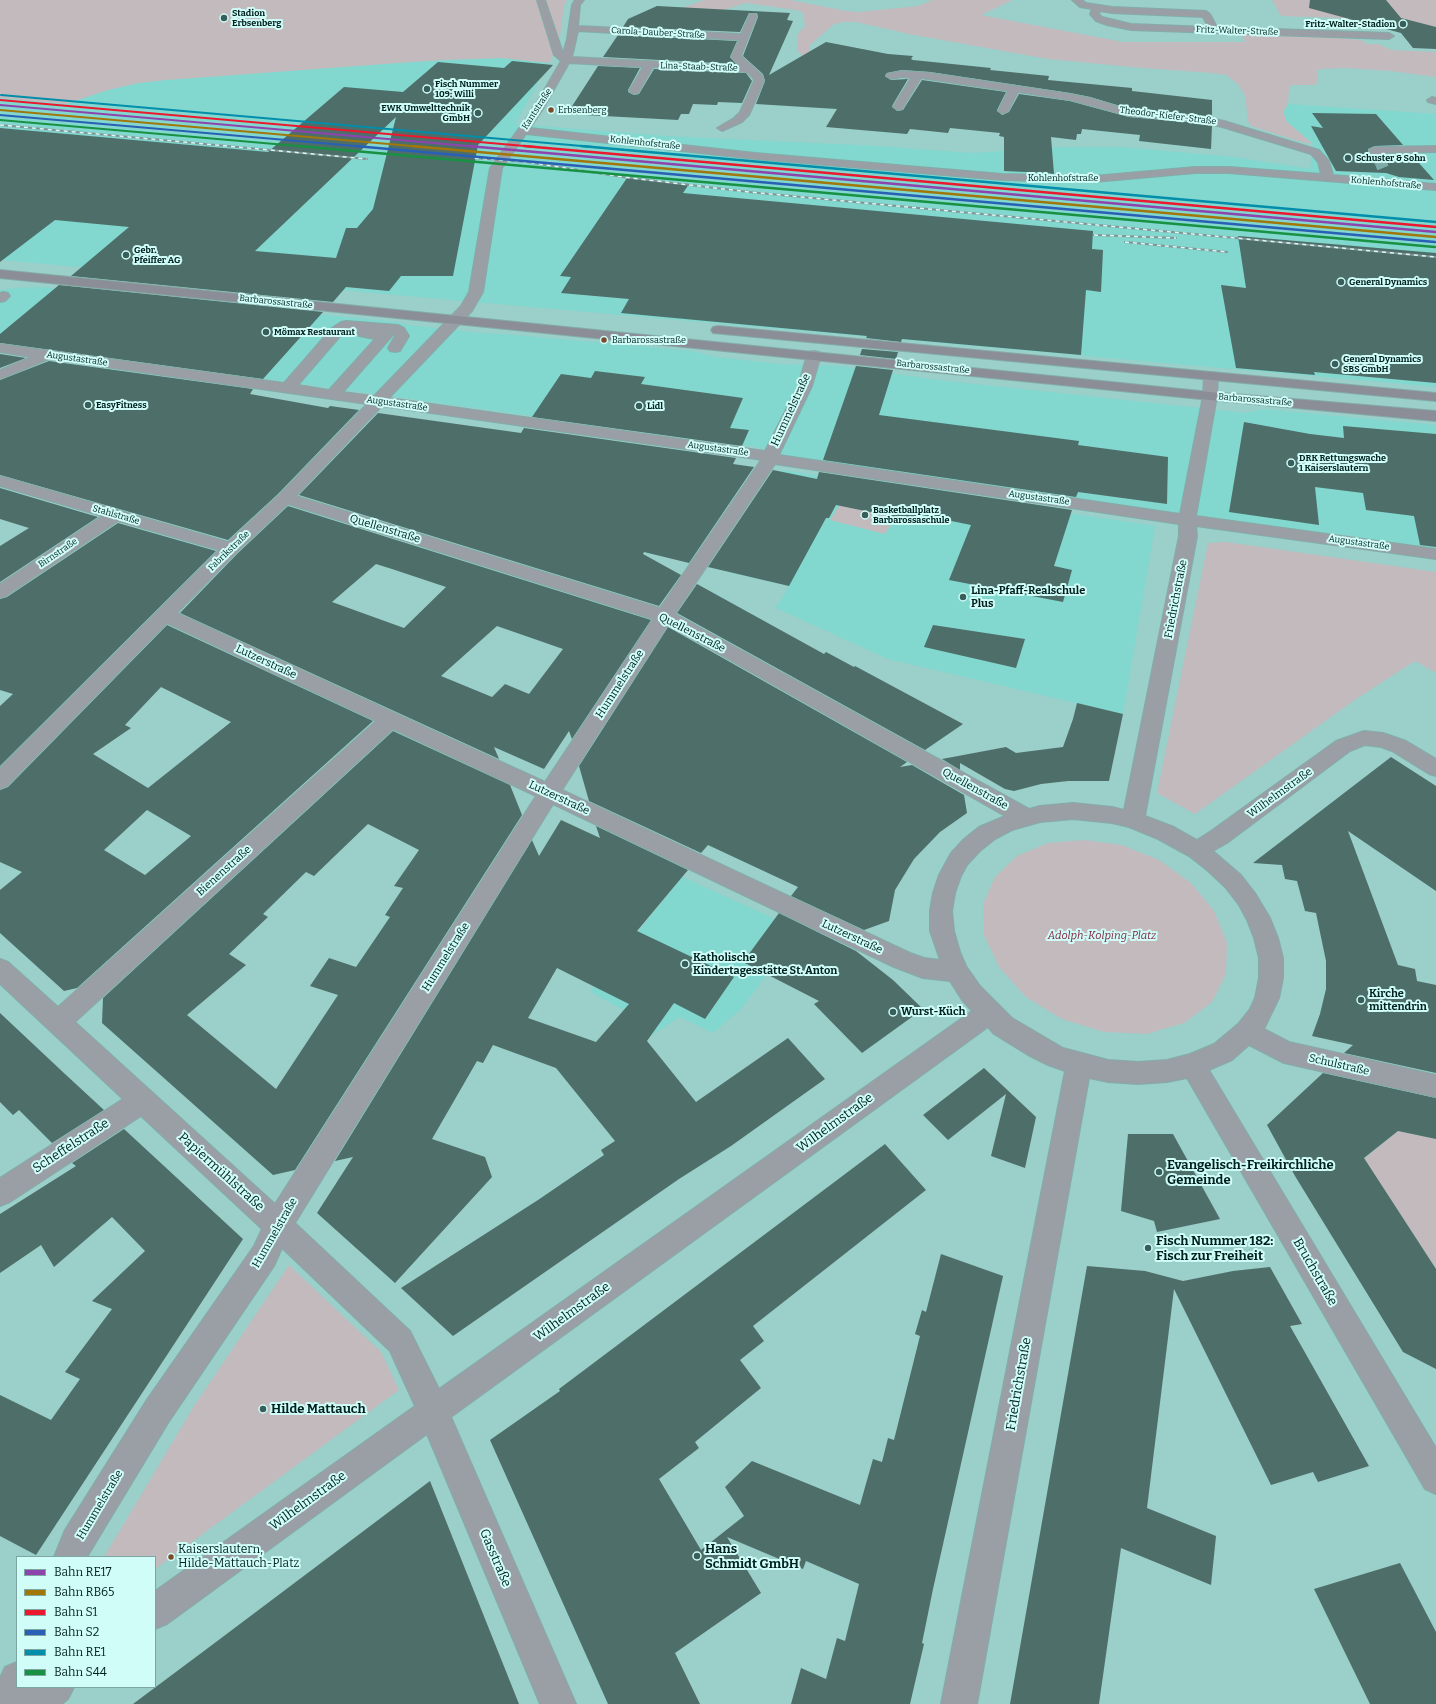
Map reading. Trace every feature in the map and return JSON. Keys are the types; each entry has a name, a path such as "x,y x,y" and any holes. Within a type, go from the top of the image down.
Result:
{"main road":[{"name":"Barbarossastraße","path":"0,263 360,297"},
{"name":"Barbarossastraße","path":"0,274 1210,396 1436,416"},
{"path":"452,306 483,309"},
{"name":"Barbarossastraße","path":"702,329 1436,397"}],"street":[{"path":"541,0 559,55 566,60"},
{"name":"Kantstraße","path":"456,320 467,308 476,292 496,168 548,92 566,60 572,38 572,28 576,5 580,0"},
{"name":"Fritz-Walter-Straße","path":"1076,0 1083,5 1097,8 1206,14 1214,30"},
{"name":"Fritz-Walter-Straße","path":"1097,8 1094,14 1099,19 1110,23 1138,27 1389,36"},
{"path":"722,128 738,120 745,113 759,81 758,77 736,57 753,16"},
{"name":"Carola-Dauber-Straße","path":"572,28 744,37"},
{"name":"Lina-Staab-Straße","path":"566,60 749,69"},
{"name":"Lina-Staab-Straße","path":"634,91 650,64"},
{"name":"Theodor-Kiefer-Straße","path":"891,76 902,74 918,75 1086,100 1129,113 1199,119 1246,130 1315,152 1323,161 1328,178"},
{"path":"898,108 918,75"},
{"path":"1004,111 1014,89"},
{"name":"Kohlenhofstraße","path":"523,130 755,156 1002,177 1094,179 1195,170 1229,170 1436,187"},
{"path":"1390,183 1375,150 1436,149"},
{"name":"Fabrikstraße","path":"0,781 231,548 285,498 456,320"},
{"path":"287,389 337,331 346,325 393,328 399,331 402,336 395,348"},
{"path":"332,395 385,336 337,331"},
{"name":"Augustastraße","path":"0,348 749,453 782,461 1187,520 1436,554"},
{"path":"0,375 47,355"},
{"name":"Hummelstraße","path":"70,1556 77,1542 156,1412 264,1256 278,1225 548,793 706,552 770,458 805,386 814,355"},
{"name":"Friedrichstraße","path":"1133,820 1188,536 1187,520 1210,396 1211,376"},
{"name":"Stahlstraße","path":"0,481 231,548"},
{"name":"Quellenstraße","path":"285,498 665,616 1024,817"},
{"name":"Birnstraße","path":"0,592 115,515"},
{"name":"Lutzerstraße","path":"165,615 902,960 923,968 957,972"},
{"name":"Bienenstraße","path":"58,1022 390,720"},
{"name":"Wilhelmstraße","path":"1197,850 1219,837 1343,746 1364,738 1383,740 1399,746 1436,769"},
{"path":"1073,811 1112,815 1133,820 1166,833 1197,850 1233,881 1255,912 1266,938 1271,965 1271,978 1267,998 1259,1016 1247,1032 1223,1052 1194,1065 1167,1071 1138,1073 1108,1071 1079,1064 1057,1056 1019,1037 989,1013 971,993 957,972 948,952 942,931 941,911 944,893 950,875 959,859 972,845 999,827 1024,817 1073,811"},
{"name":"Papiermühlstraße","path":"0,969 278,1225 400,1340 419,1378 433,1411"},
{"name":"Wilhelmstraße","path":"156,1611 989,1013"},
{"name":"Schulstraße","path":"1247,1032 1284,1052 1436,1086"},
{"name":"Friedrichstraße","path":"959,1704 1079,1064"},
{"name":"Bruchstraße","path":"1194,1065 1436,1478"},
{"name":"Scheffelstraße","path":"0,1192 142,1100"},
{"name":"Gasstraße","path":"433,1411 558,1704"},
{"path":"8,1704 16,1682"},
{"path":"34,1704 55,1688"}],"shaded area":[{"path":"501,58 549,63 515,124 667,136 878,146 971,153 1065,147 1122,147 1234,157 1310,169 1313,144 1287,122 1283,112 1288,104 1436,114 1436,387 0,260 0,98 65,104 108,90 138,83 166,80 371,64"},
{"path":"42,287 397,322 410,325 480,333 692,351 716,357 781,364 842,366 938,380 1246,413 1263,409 1436,425 1436,548 812,462 756,447 0,342 0,290"},
{"name":"Lina-Pfaff-Realschule Plus","path":"782,470 1155,526 1123,714 888,659 776,608 789,586 720,570"},
{"name":"Katholische Kindertagesstätte St. Anton","path":"682,877 775,919 746,957 770,970 741,1009 713,1033 680,1017 645,1039 624,1010 590,992"}],"green space":[{"path":"0,0 567,0 564,5 559,44 549,63 501,58 439,60 166,80 138,83 108,90 65,104 0,98"},
{"path":"704,0 790,0 858,12 918,6 932,0 1013,0 981,15 1123,42 1245,42 1241,34 1326,37 1361,40 1367,44 1378,44 1391,50 1436,52 1436,77 1391,71 1345,68 1320,69 1317,71 1318,83 1313,85 1291,85 1289,87 1288,104 1283,112 1287,122 1313,144 1251,126 1248,121 1245,96 1239,85 1226,75 1048,59 909,34 856,22 834,24 810,45 813,61 803,56 797,50 798,34 805,26 803,13 796,10 746,3 727,9 713,11 682,11 685,7"},
{"name":"Fritz-Walter-Stadion","path":"1272,0 1436,0 1436,41 1409,32 1396,31 1343,18 1281,16"},
{"name":"Basketballplatz Barbarossaschule","path":"845,497 900,510 885,534 830,520"},
{"path":"1226,542 1436,572 1436,673 1415,661 1356,699 1195,814 1157,793 1208,543"},
{"name":"Adolph-Kolping-Platz","path":"1084,840 1122,845 1159,860 1191,883 1214,911 1227,943 1226,974 1212,1002 1184,1023 1147,1034 1104,1032 1062,1019 1026,997 999,967 984,935 983,904 995,877 1017,856 1048,843"},
{"path":"1398,1131 1436,1139 1436,1269 1364,1159"},
{"path":"289,1265 381,1352 399,1390 156,1568 156,1556 105,1556 194,1406"}],"building":[{"path":"1310,0 1386,0 1401,18 1436,27 1436,49 1413,48 1401,33 1309,8"},
{"path":"657,6 790,13 787,20 793,21 769,75 826,42 888,54 913,56 911,59 913,60 991,68 990,70 1049,76 1048,80 1132,88 1132,91 1212,100 1212,117 1130,109 1090,97 1070,93 930,72 902,70 887,73 885,76 891,80 908,79 892,106 897,111 903,110 922,80 1006,92 997,110 1002,115 1009,112 1019,94 1070,101 1129,117 1199,123 1212,126 1211,149 1139,141 1140,135 1082,129 1081,134 1077,134 1076,140 1051,137 1054,174 1004,171 1004,137 999,136 1000,133 950,128 948,133 910,129 907,134 826,127 837,109 756,104 765,81 763,74 743,56 758,17 757,13 749,13 740,32 623,27 628,19"},
{"path":"618,35 737,41 730,57 736,64 603,57"},
{"path":"512,61 553,65 478,145 453,276 401,276 389,291 346,287 333,302 71,276 129,227 55,220 0,262 0,128 268,152 344,87 403,92 438,62 504,68","holes":["396,117 373,209 357,228 346,228 336,258 255,251"]},
{"path":"598,66 640,68 628,90 628,92 634,95 639,94 654,69 746,73 752,81 742,103 718,102 717,105 693,104 689,114 681,114 678,120 567,114"},
{"path":"1312,113 1376,114 1403,145 1375,146 1368,149 1375,164 1380,165 1387,162 1384,154 1411,154 1434,180 1399,177 1386,173 1336,171 1311,126 1323,128"},
{"path":"627,178 689,184 683,193 1093,231 1092,249 1103,250 1101,292 1086,290 1081,355 902,339 901,342 866,338 867,336 621,313 629,299 561,293 571,277 560,276"},
{"path":"1238,236 1436,253 1436,383 1314,372 1315,375 1236,368 1221,285 1246,288"},
{"path":"59,285 323,312 263,379 0,343 0,334"},
{"path":"862,349 898,352 896,359 860,355"},
{"path":"0,354 26,358 0,368"},
{"path":"49,361 253,389 250,394 328,408 330,406 359,410 278,494 228,540 0,475 0,380"},
{"path":"856,366 893,370 879,415 1079,441 1078,445 1168,457 1167,504 1078,492 1076,497 823,460"},
{"name":"Lidl","path":"595,371 645,377 641,384 743,398 730,428 749,430 742,446 532,417 561,374 591,378"},
{"path":"378,413 521,433 524,428 736,458 733,464 754,467 689,563 644,552 643,554 681,575 659,606 299,495"},
{"path":"1244,422 1310,434 1344,438 1343,426 1436,434 1436,547 1420,545 1414,516 1366,510 1363,493 1315,487 1319,525 1229,512"},
{"path":"773,470 817,479 819,472 1072,510 1054,566 1072,570 1063,602 949,580 971,525 922,515 919,522 836,505 829,518 826,518 789,586 708,567"},
{"path":"0,488 98,517 0,582 0,546 29,528 0,519"},
{"path":"288,506 651,620 572,739 569,731 544,769 494,747 499,759 180,613 238,553","holes":["376,564 392,569 446,587 404,628 332,602","497,626 563,649 529,694 505,684 492,697 441,676"]},
{"path":"118,523 216,551 0,766 0,706 13,694 0,690 0,599 7,597"},
{"path":"697,584 824,654 826,652 854,667 855,666 963,724 925,750 677,613"},
{"path":"167,625 373,721 77,988 64,991 0,933 0,890 22,872 0,862 0,790 8,787","holes":["161,687 231,722 148,788 93,754 131,728 125,725","147,810 191,836 145,875 104,850"]},
{"path":"933,625 1025,639 1016,668 924,647"},
{"path":"668,627 907,762 900,767 912,765 964,795 967,813 940,832 914,859 895,890 889,921 864,930 791,896 798,887 708,845 701,853 589,801 579,766"},
{"path":"1077,703 1123,714 1109,781 1068,781 1041,784 1014,791 1005,789 960,763 960,770 942,759 1006,747 1016,753 1063,747"},
{"path":"393,731 510,785 522,815 295,1170 273,1175 102,1023 103,998","holes":["368,824 419,850 394,886 403,888 385,915 390,917 356,967 329,958 310,986 338,995 276,1089 187,1015 246,965 229,954 268,917 263,914 306,872 314,876"]},
{"path":"1391,757 1436,786 1436,891 1348,831 1398,965 1415,969 1417,981 1436,985 1436,1073 1344,1053 1353,1045 1312,1036 1320,1014 1326,989 1326,961 1316,913 1305,911 1297,881 1285,879 1282,865 1253,863"},
{"path":"561,820 600,838 596,826 688,870 637,931 734,977 705,1019 674,1003 647,1041 696,1102 788,1038 825,1079 731,1146 679,1179 453,1336 401,1288 538,1200 604,1155 601,1150 615,1141 556,1068 493,1045 483,1063 477,1061 432,1139 485,1157 492,1177 395,1283 317,1213 353,1157 335,1161 532,840 539,856","holes":["557,968 629,1004 596,1042 528,1018"]},
{"path":"779,913 856,951 893,980 923,1009 862,1053 814,1004 819,1001 743,962"},
{"path":"0,1013 104,1110 52,1143 19,1110 13,1115 0,1102"},
{"path":"984,1068 1036,1117 1025,1168 991,1156 1006,1094 948,1140 923,1115"},
{"path":"1323,1073 1436,1098 1436,1139 1398,1131 1364,1158 1436,1269 1436,1369 1403,1352 1295,1176 1267,1125"},
{"path":"124,1129 243,1239 36,1555 0,1536 0,1395 51,1420 80,1379 65,1372 112,1309 92,1301 145,1251 112,1217 54,1267 41,1245 0,1273 0,1214 76,1166 72,1163"},
{"name":"Evangelisch-Freikirchliche Gemeinde","path":"1128,1134 1173,1134 1220,1219 1157,1232 1154,1221 1121,1211"},
{"path":"885,1144 926,1190 753,1326 764,1341 740,1360 761,1388 695,1442 699,1448 659,1479 701,1550 744,1516 725,1487 752,1461 860,1505 873,1459 882,1462 888,1438 894,1440 920,1336 915,1334 922,1310 926,1312 941,1254 1003,1276 933,1589 922,1643 924,1644 910,1704 791,1704 801,1668 826,1679 837,1638 845,1641 859,1584 806,1561 803,1569 727,1537 761,1593 675,1653 700,1704 608,1704 490,1440 560,1391 559,1389"},
{"path":"1087,1266 1145,1271 1183,1281 1233,1271 1270,1267 1302,1324 1290,1326 1369,1466 1318,1482 1313,1472 1271,1485 1174,1289 1147,1508 1216,1536 1211,1585 1121,1548 1099,1704 1010,1704"},
{"path":"430,1481 519,1704 133,1704"},
{"path":"1400,1563 1436,1632 1436,1704 1370,1704 1314,1589"}],"tunnel":[{"path":"1380,161 1383,168"}],"railway":[{"path":"0,125 367,159"},
{"path":"475,158 527,162 623,177 749,192 1436,257"},
{"path":"1094,235 1176,238"},
{"path":"1125,242 1227,252"}],"rail line":[{"name":"RE1","path":"1,95 1436,222"},
{"name":"S1","path":"0,100 1436,227"},
{"name":"RE17","path":"0,105 1436,232"},
{"name":"RB65","path":"0,110 1436,237"},
{"name":"S2","path":"0,115 1435,242"},
{"name":"S44","path":"0,120 1435,247"}],"place":[{"name":"Stadion Erbsenberg","path":"224,18"},
{"name":"Fritz-Walter-Stadion","path":"1403,24"},
{"name":"Fisch Nummer 109: Willi","path":"427,89"},
{"name":"Erbsenberg","path":"551,110"},
{"name":"EWK Umwelttechnik GmbH","path":"478,113"},
{"name":"Schuster & Sohn","path":"1348,158"},
{"name":"Gebr. Pfeiffer AG","path":"126,255"},
{"name":"General Dynamics","path":"1341,282"},
{"name":"Mömax Restaurant","path":"266,332"},
{"name":"Barbarossastraße","path":"604,340"},
{"name":"General Dynamics SBS GmbH","path":"1335,364"},
{"name":"EasyFitness","path":"88,405"},
{"name":"Lidl","path":"639,406"},
{"name":"DRK Rettungswache 1 Kaiserslautern","path":"1291,463"},
{"name":"Basketballplatz Barbarossaschule","path":"865,515"},
{"name":"Lina-Pfaff-Realschule Plus","path":"963,597"},
{"name":"Katholische Kindertagesstätte St. Anton","path":"685,964"},
{"name":"Kirche mittendrin","path":"1361,1000"},
{"name":"Wurst-Küch","path":"893,1012"},
{"name":"Evangelisch-Freikirchliche Gemeinde","path":"1159,1172"},
{"name":"Fisch Nummer 182: Fisch zur Freiheit","path":"1148,1248"},
{"name":"Hilde Mattauch","path":"263,1409"},
{"name":"Hans Schmidt GmbH","path":"697,1556"},
{"name":"Kaiserslautern, Hilde-Mattauch-Platz","path":"171,1557"}]}
